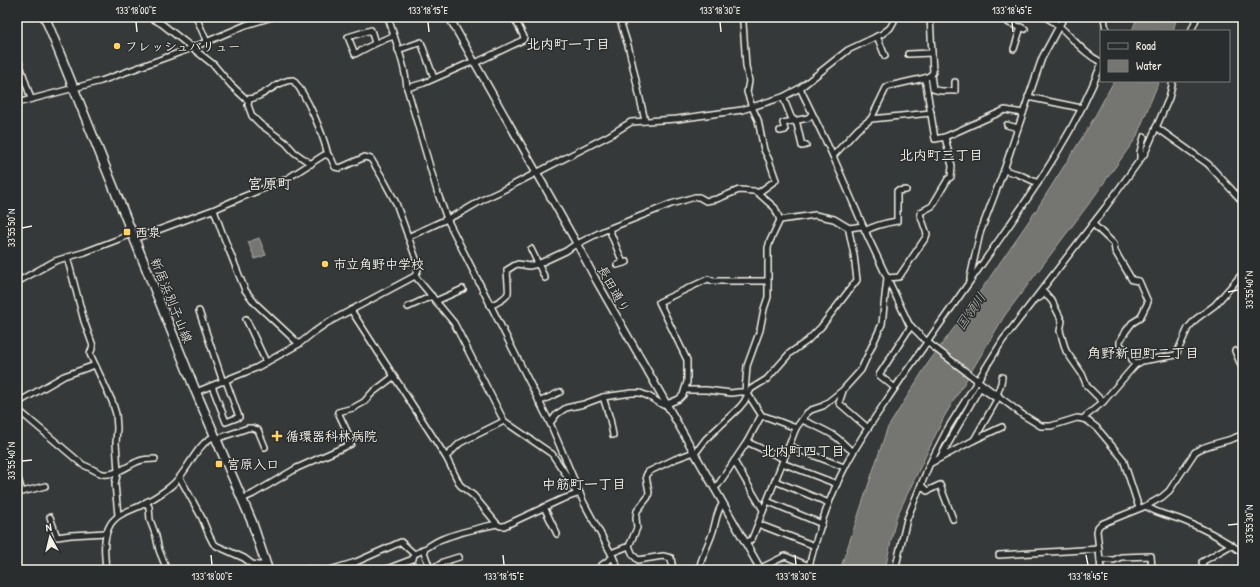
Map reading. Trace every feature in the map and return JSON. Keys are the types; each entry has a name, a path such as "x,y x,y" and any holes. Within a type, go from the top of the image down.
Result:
{"main road":[{"name":"新居浜別子山線","path":"45,17 196,392 252,522 267,567"}],"street":[{"path":"150,17 162,24 214,65 231,85 246,99 256,98 277,85 293,80 299,86 304,96 318,126 328,154 335,167 340,168 365,157 371,159 396,204 419,267 415,276 327,323 299,344 256,368 196,392"},
{"path":"196,17 207,42"},
{"path":"17,103 101,82 207,42 258,19 272,17"},
{"path":"388,17 406,76 407,88 437,191 447,219 550,423 575,480 579,494"},
{"name":"長田通り","path":"449,17 694,454 761,569"},
{"path":"407,88 424,83 523,40 524,37 514,17"},
{"path":"619,17 629,49 645,121"},
{"path":"741,17 743,23 746,66 749,81 748,92 752,107 758,120 764,150 776,180 758,193"},
{"path":"408,237 462,212 484,199 610,135 631,122 677,119 742,110 783,97 800,88 848,50 890,28 894,21 894,17"},
{"path":"930,17 933,72 931,75 933,88 940,92 944,89 955,91 955,82"},
{"path":"1011,17 1009,23 1023,28 1014,49"},
{"path":"1046,17 1060,27 1079,46 1100,62"},
{"path":"970,281 980,233 1004,170 1028,97 1042,58 1060,27 1064,17"},
{"path":"1104,17 1106,30"},
{"path":"1191,30 1197,17"},
{"path":"375,44 370,30 348,37 355,54 375,44 383,39 394,36"},
{"path":"879,35 886,56"},
{"path":"398,50 421,42 434,78"},
{"path":"908,54 932,53"},
{"path":"17,63 19,62 31,99"},
{"path":"761,569 785,556 808,568 829,503 844,467 853,451 895,388 928,343 1038,183 1060,148 1100,68"},
{"path":"832,156 858,129 871,119 886,88 889,86 926,78 931,75"},
{"path":"926,78 935,138 945,137 1005,110 1023,113"},
{"path":"895,570 907,519 930,463 948,428 976,379 1003,340 1093,224 1145,153 1169,98 1173,82"},
{"path":"800,88 864,229 911,326 928,343 998,397 1023,416 1041,426 1051,426 1077,418 1084,419 1097,428 1122,459 1139,508"},
{"path":"783,97 791,117 797,124 802,146 806,145"},
{"path":"1028,97 1081,108"},
{"path":"249,99 248,105 252,116 260,124 286,143 294,152 311,164"},
{"path":"871,119 931,113"},
{"path":"780,131 785,130 783,123 808,118 812,114"},
{"path":"1008,125 1018,128"},
{"path":"1156,127 1208,164 1243,202"},
{"path":"887,278 899,277 926,237 927,234 920,214 932,206 948,179 951,178 952,166 950,152 945,137"},
{"path":"1140,158 1144,137"},
{"path":"17,282 56,261 214,210 284,180 328,154"},
{"path":"1004,170 1018,174 1038,183"},
{"path":"490,306 504,298 509,292 507,278 508,269 518,264 529,266 538,264 609,229 671,204 699,197 706,201 716,199 739,190 754,191 775,208 780,220 768,248 768,297 760,330 747,366 746,393 744,402 706,439 698,452 675,459 648,472 646,476 649,492 648,497 637,511 636,528 629,546 612,555 598,570"},
{"path":"780,220 815,215 834,219 849,228 864,229 897,221 897,191 906,190"},
{"path":"214,210 245,290 255,303 299,344"},
{"path":"1093,224 1114,244 1115,251 1132,280 1139,281 1148,302 1140,318 1132,323 1120,341 1120,345 1128,352 1135,365"},
{"path":"685,390 746,393 767,379 790,353 807,341 821,327 857,280 849,228"},
{"path":"609,229 614,248 622,263"},
{"path":"532,250 545,278"},
{"path":"67,257 84,321 93,346 90,354 112,401 116,414 118,471 115,484 118,515"},
{"path":"1084,419 1103,402 1135,365 1142,361 1176,355 1188,328 1196,319 1214,305 1243,273"},
{"path":"415,276 454,323 504,421 552,454 579,494 619,570"},
{"path":"746,543 752,539 796,428 807,413 823,406 844,390 861,370 882,324 887,278"},
{"path":"550,423 557,414 566,408 584,404 603,397 640,393 663,404 679,399 683,395 687,382 687,360 659,302 708,279 713,281 768,281"},
{"path":"436,301 463,289"},
{"path":"1033,302 1045,293 1052,301 1062,321 1060,331 1066,351 1082,374 1087,386 1103,402"},
{"path":"408,307 432,296"},
{"path":"351,310 446,457 460,485 474,496 497,524 504,526 560,500 579,494"},
{"path":"199,311 224,381 239,417 226,422 212,386"},
{"path":"246,319 266,362"},
{"path":"895,388 878,375 911,326"},
{"path":"1235,352 1243,370"},
{"path":"17,403 64,376 95,365"},
{"path":"242,499 297,468 351,444 352,442 338,412 353,408 364,402 393,377"},
{"path":"974,440 998,397 1002,377"},
{"path":"940,458 979,389 981,388 998,397"},
{"path":"844,390 839,403 868,428"},
{"path":"539,402 560,392"},
{"path":"746,393 762,416 796,428"},
{"path":"603,397 613,435"},
{"path":"17,409 83,465 102,474 109,474 118,471 145,459 155,459"},
{"path":"714,488 718,485 747,442 762,416"},
{"path":"802,420 838,438 848,449 853,451"},
{"path":"446,457 460,444 504,421"},
{"path":"930,463 1002,427"},
{"path":"106,570 104,546 106,533 111,523 118,515 146,502 171,487 180,478 196,452 211,438 252,428 258,430 264,447"},
{"path":"1100,570 1097,531 1101,524 1146,506 1162,497 1169,491 1195,452 1200,448 1243,434"},
{"path":"747,442 783,461 837,484"},
{"path":"789,446 844,467"},
{"path":"734,461 764,510"},
{"path":"17,475 22,492 45,486"},
{"path":"180,478 202,518 213,543 244,558 252,564 267,567"},
{"path":"775,482 829,503"},
{"path":"921,485 927,491 940,484 953,519"},
{"path":"767,501 822,524"},
{"path":"146,502 149,508 150,520 156,536 158,550 167,570"},
{"path":"699,570 723,503"},
{"path":"1146,506 1163,514 1197,526 1232,545 1243,553"},
{"path":"544,507 557,534"},
{"path":"50,517 57,537 65,535 106,533"},
{"path":"384,570 413,558 414,554 443,538 497,524"},
{"path":"758,524 815,546"},
{"path":"330,570 356,562 401,542 414,554"},
{"path":"1204,570 1202,562 1232,545"},
{"path":"629,546 638,560 663,556 671,558 674,570"},
{"path":"423,549 430,569 443,562 459,557"},
{"path":"1000,555 1098,549"},
{"path":"1100,560 1114,560 1127,556 1152,556 1152,570 1144,570"},
{"path":"303,570 315,570"}],"water":[{"path":"1137,17 1177,17 1173,30 1132,30"},
{"name":"国領川","path":"1113,82 1159,82 1136,138 1088,205 1005,315 944,417 896,518 885,570 840,570 887,429 928,363 963,316 1035,212 1090,125"},
{"path":"259,238 266,255 255,259 248,242"}],"place":[{"name":"フレッシュバリュー","path":"117,46"},
{"name":"西泉","path":"127,232"},
{"name":"市立角野中学校","path":"325,264"},
{"name":"循環器科林病院","path":"277,436"},
{"name":"宮原入口","path":"219,464"}],"district":[{"name":"北内町一丁目","path":"568,43"},
{"name":"北内町三丁目","path":"941,154"},
{"name":"宮原町","path":"270,183"},
{"name":"角野新田町二丁目","path":"1143,352"},
{"name":"北内町四丁目","path":"803,450"},
{"name":"中筋町一丁目","path":"584,483"}]}
